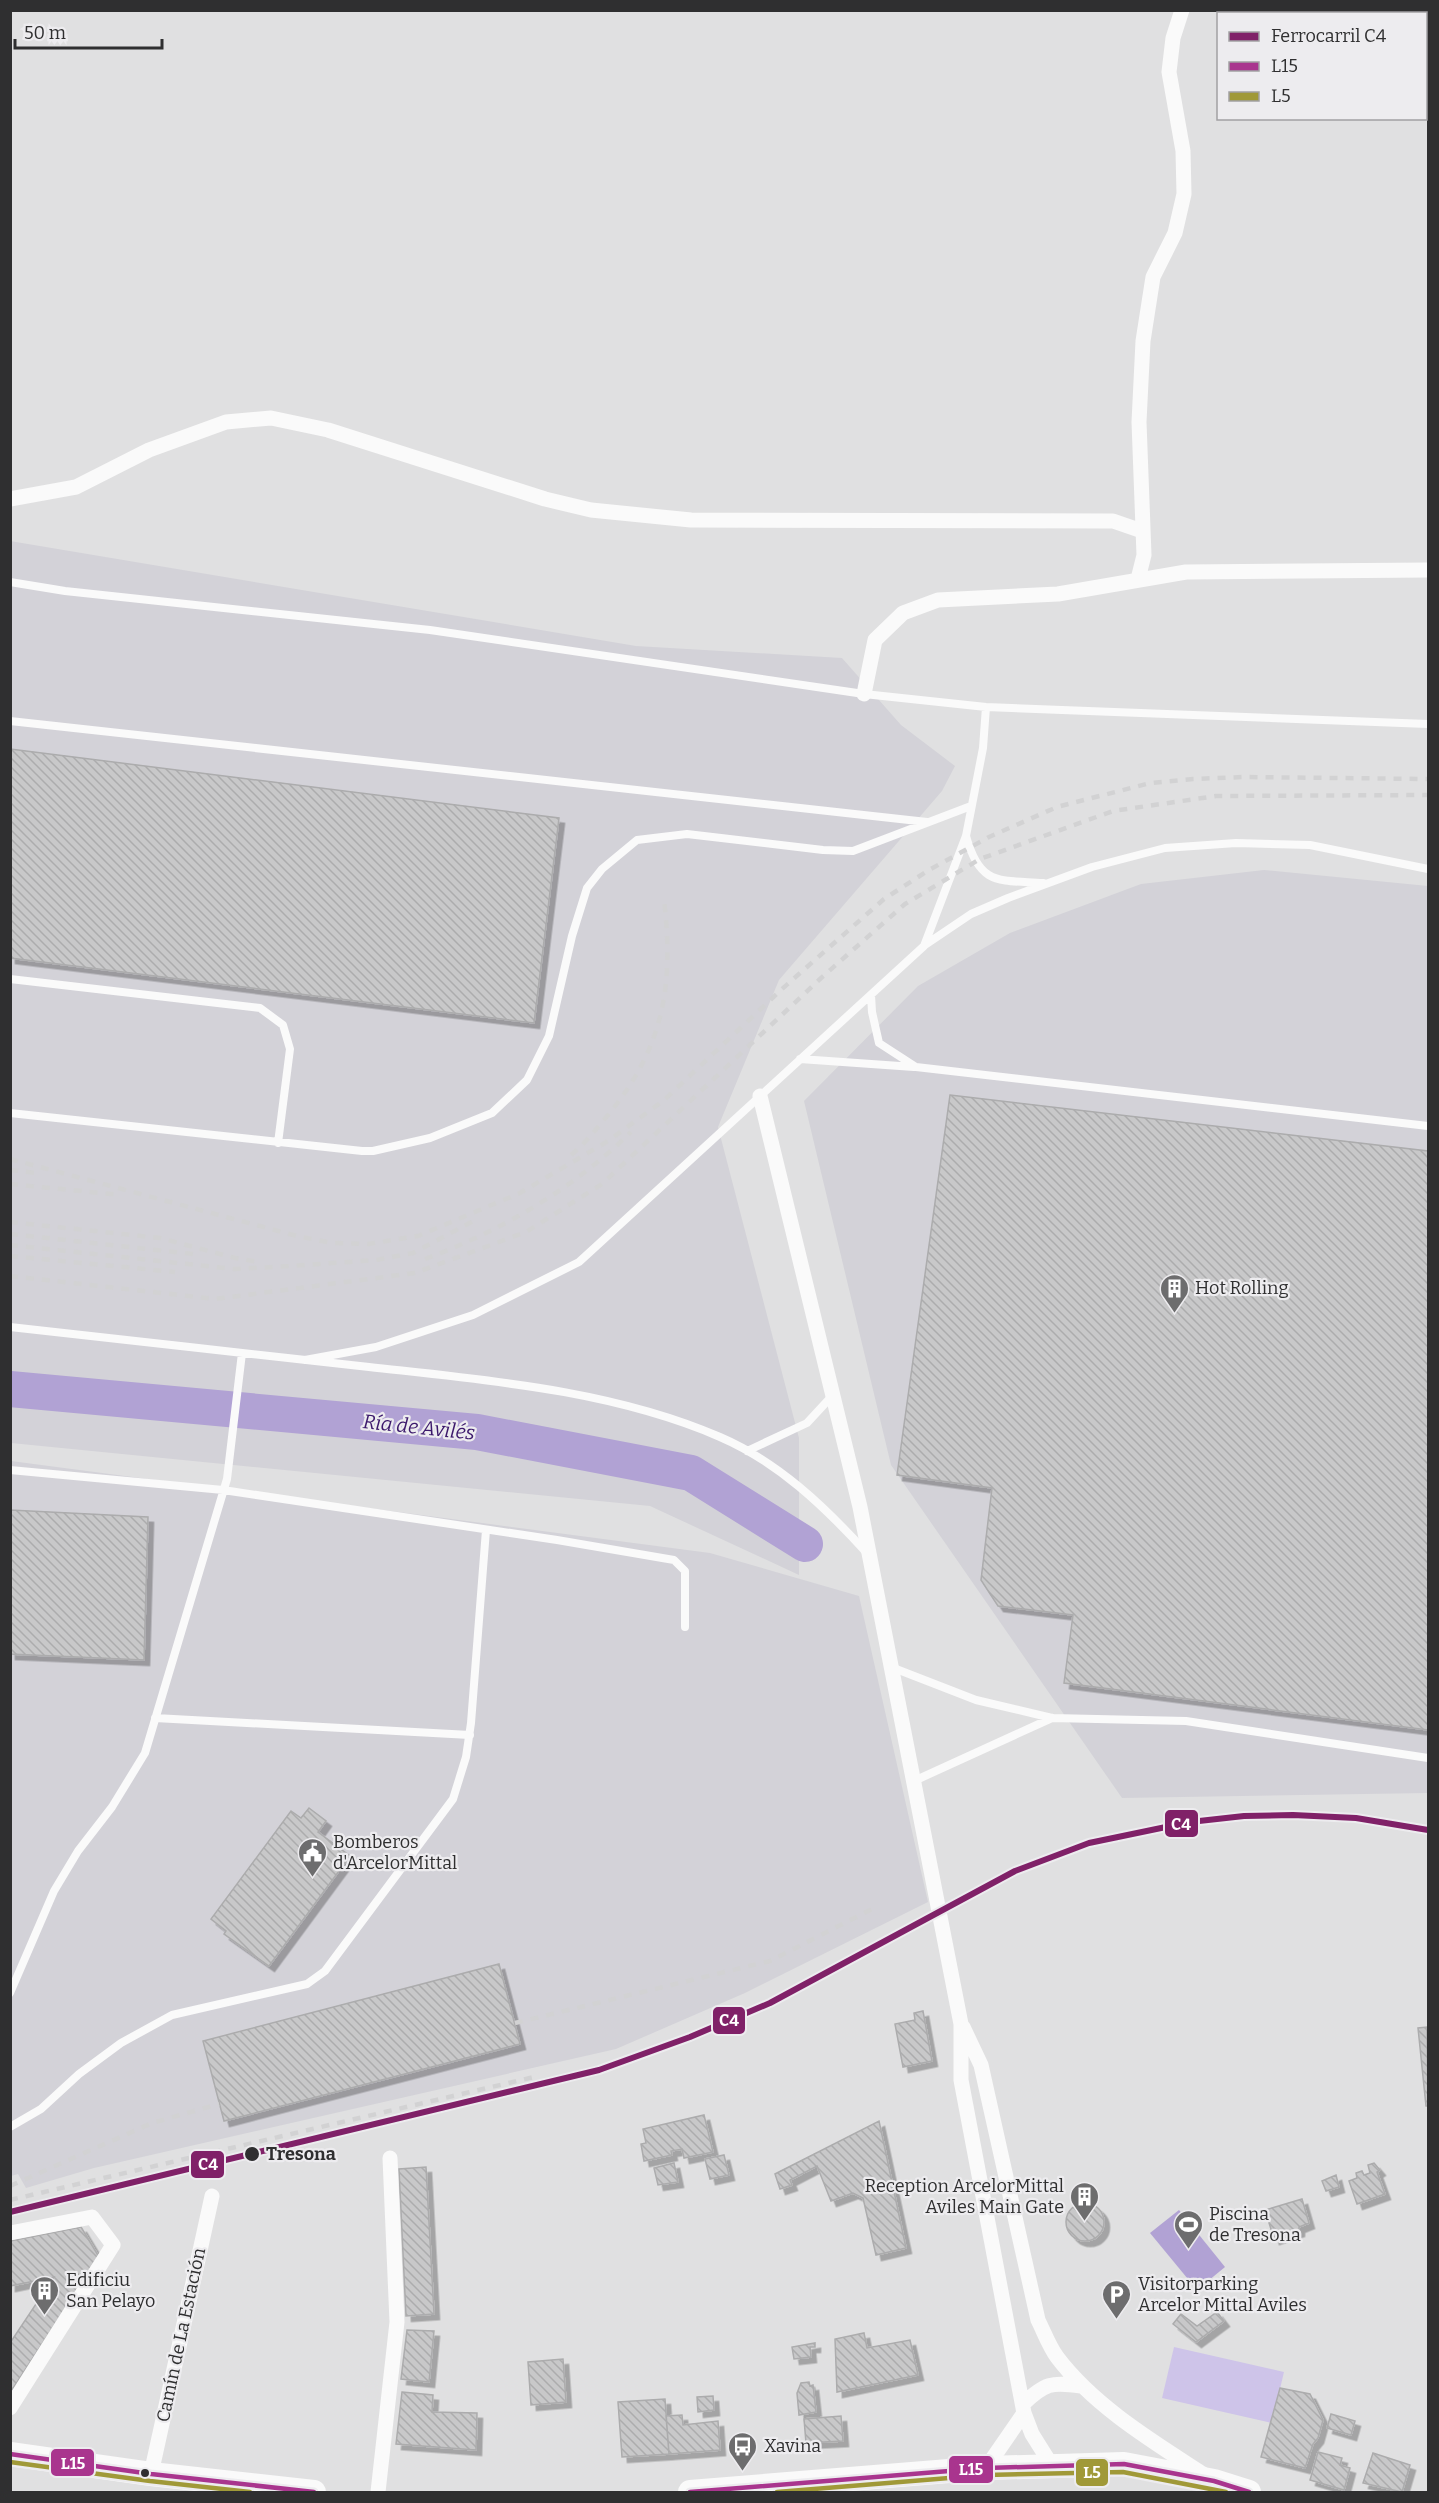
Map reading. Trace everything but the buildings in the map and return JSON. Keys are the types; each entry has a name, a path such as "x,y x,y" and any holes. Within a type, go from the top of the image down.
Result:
{"main road":[{"path":"10,2454 258,2490 314,2493"},
{"path":"690,2493 752,2490 986,2468 1124,2464 1214,2481 1249,2493"}],"street":[{"path":"1138,579 1144,555 1139,422 1143,342 1153,277 1175,233 1184,194 1183,151 1169,72 1173,38 1182,10"},
{"path":"10,499 76,487 149,450 226,422 271,418 328,430 545,499 591,510 691,520 1113,521 1142,531"},
{"path":"864,694 876,640 903,613 938,600 1058,594 1186,572 1428,570"},
{"path":"760,1096 833,1395 869,1555 962,2024 961,2080 1023,2408 1032,2434 1052,2466"},
{"path":"962,2024 981,2065 1038,2319 1055,2355 1081,2386 1154,2442 1214,2481"},
{"path":"378,2493 397,2322 390,2158"},
{"name":"Camín de La Estación","path":"151,2474 212,2196"},
{"path":"10,2233 92,2217 113,2245 10,2408"},
{"path":"986,2468 1034,2393 1054,2382 1081,2386"}],"lane":[{"path":"10,582 65,591 430,630 864,694 986,707 1428,724"},
{"path":"924,946 966,836 983,748 986,707"},
{"path":"10,721 930,822"},
{"path":"10,1113 278,1143 373,1151 430,1138 492,1113 527,1080 549,1036 572,936 587,888 603,869 637,840 687,834 823,850 853,851 972,806"},
{"path":"966,836 975,862 994,879 1047,884"},
{"path":"305,1360 376,1347 473,1315 579,1262 924,946 971,914 1092,867 1165,848 1236,843 1310,845 1428,869"},
{"path":"10,979 260,1008 283,1025 290,1049 278,1143"},
{"path":"871,995 872,1012 879,1043 915,1067"},
{"path":"800,1059 915,1067 1428,1126"},
{"path":"10,1327 468,1378 624,1403 721,1437 769,1463 827,1510 869,1555"},
{"path":"10,1993 54,1891 78,1851 112,1807 145,1753 227,1479 242,1353"},
{"path":"747,1451 807,1423 833,1395"},
{"path":"10,1470 224,1490 674,1560 685,1571 685,1627"},
{"path":"10,2127 42,2109 79,2074 121,2043 172,2015 307,1984 325,1971 453,1799 470,1735 486,1530"},
{"path":"891,1667 976,1700 1052,1718 1186,1721 1428,1758"},
{"path":"155,1718 470,1735"},
{"path":"914,1781 1052,1718"}],"shaded area":[{"path":"10,541 636,646 842,658 901,725 955,766 942,791 779,980 718,1127 799,1438 799,1575 650,1506 11,1443"},
{"path":"1264,870 1428,886 1428,1793 1122,1798 891,1465 804,1101 918,986 1010,933 1141,884"},
{"path":"11,1461 710,1553 859,1596 928,1902 745,1993 616,2049 94,2168 26,2188 18,2174 11,2176"},
{"name":"Piscina de Tresona","path":"1179,2210 1225,2267 1197,2290 1150,2233"},
{"path":"1174,2347 1284,2372 1272,2423 1162,2398"}],"waterway":[{"name":"Ría de Avilés","path":"10,1389 477,1432 691,1473 805,1544"}],"railway":[{"path":"10,1159 297,1236 332,1243 368,1244 418,1236 520,1193 608,1141 663,1101 782,989 884,899 929,870 989,837 1057,807 1150,783 1243,777 1428,779"},
{"path":"10,1276 215,1299 415,1273 526,1232 602,1184 820,979 905,904 980,859 1113,811 1216,796 1428,795"},
{"path":"571,1155 591,1136 627,1090 653,1040 661,1014 665,987 667,931 664,900"},
{"path":"425,1259 508,1222 535,1206 585,1172 631,1132"},
{"path":"10,1170 37,1173"},
{"path":"10,1184 121,1195"},
{"path":"10,1245 234,1269 291,1266 376,1260 413,1253 477,1219"},
{"path":"10,1222 160,1238 259,1262"},
{"path":"10,1234 193,1254"},
{"path":"10,1256 175,1272"},
{"path":"515,2023 770,1961 874,1908"},
{"path":"10,2200 534,2077"},
{"path":"10,2186 152,2123 219,2104"}],"rail line":[{"name":"C4","path":"10,2212 599,2070 690,2037 770,2003 1015,1871 1089,1843 1190,1822 1244,1816 1293,1815 1356,1818 1428,1830"}],"transit line":[{"name":"L15","path":"10,2454 151,2474 314,2492"},
{"name":"L5","path":"10,2462 250,2492"},
{"name":"L15","path":"690,2492 986,2468 1124,2464 1214,2481 1249,2492"},
{"name":"L5","path":"777,2492 986,2475 1123,2472 1226,2492"}],"place":[{"name":"Hot Rolling","path":"1174,1314"},
{"name":"Bomberos d'ArcelorMittal","path":"312,1878"},
{"name":"Tresona","path":"252,2154"},
{"name":"Reception ArcelorMittal Aviles Main Gate","path":"1085,2222"},
{"name":"Piscina de Tresona","path":"1188,2250"},
{"name":"Edificiu San Pelayo","path":"45,2316"},
{"name":"Visitorparking Arcelor Mittal Aviles","path":"1117,2320"},
{"name":"Xavina","path":"743,2472"}]}
